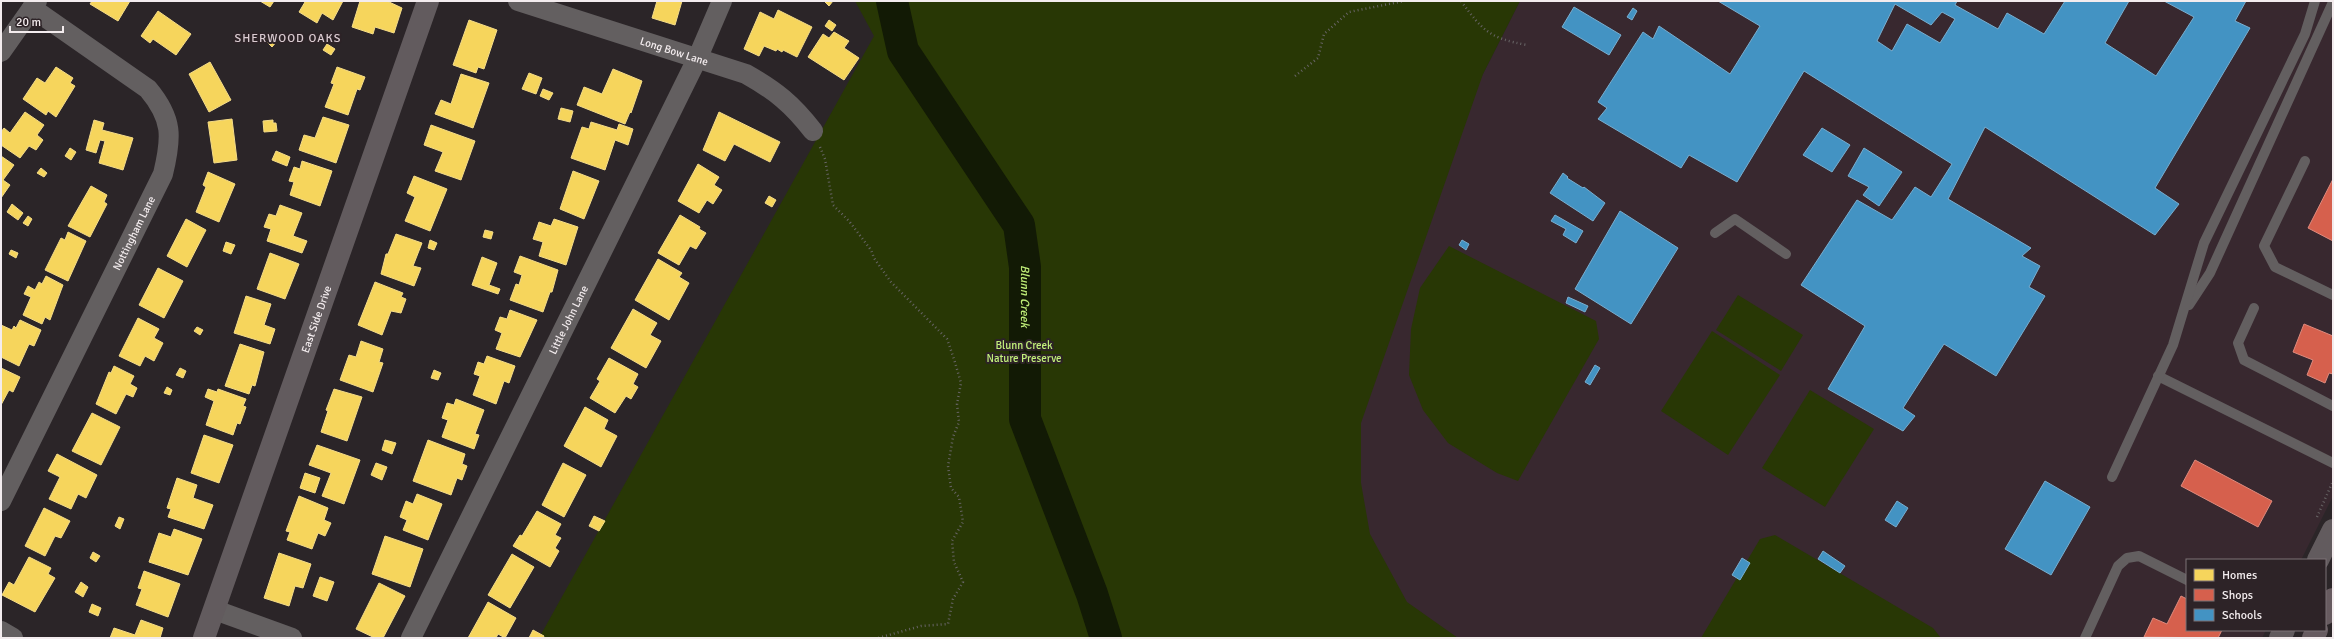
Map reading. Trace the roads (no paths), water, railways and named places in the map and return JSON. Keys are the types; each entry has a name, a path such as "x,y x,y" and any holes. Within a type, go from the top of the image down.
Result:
{"highway":[{"path":"2326,612 2333,599"}],"street":[{"name":"East Side Drive","path":"204,638 428,1"},
{"name":"Long Bow Lane","path":"518,1 698,57 746,74 774,90 800,114 813,131"},
{"name":"Little John Lane","path":"411,638 698,57 722,1"},
{"path":"1,52 35,5"},
{"name":"Nottingham Lane","path":"1,501 163,174 169,149 168,126 162,105 148,89 35,5"},
{"path":"2318,559 2333,530"},
{"path":"215,610 292,638"},
{"path":"1,631 13,638"}],"lane":[{"path":"2112,477 2173,345 2204,243 2305,34 2315,1"},
{"path":"2182,317 2210,273 2333,2"},
{"path":"2305,161 2264,246 2275,267 2333,295"},
{"path":"1715,233 1735,219 1786,254"},
{"path":"2254,308 2238,343 2244,360 2333,406"},
{"path":"2158,376 2333,463"},
{"path":"2085,638 2118,566 2127,558 2139,556 2186,580"}],"waterway":[{"name":"Blunn Creek","path":"892,1 903,51 1019,225 1025,267 1025,419 1092,594 1106,638"}],"district":[{"name":"SHERWOOD OAKS","path":"288,38"}],"park label":[{"name":"Blunn Creek Nature Preserve","path":"1024,351"}]}
